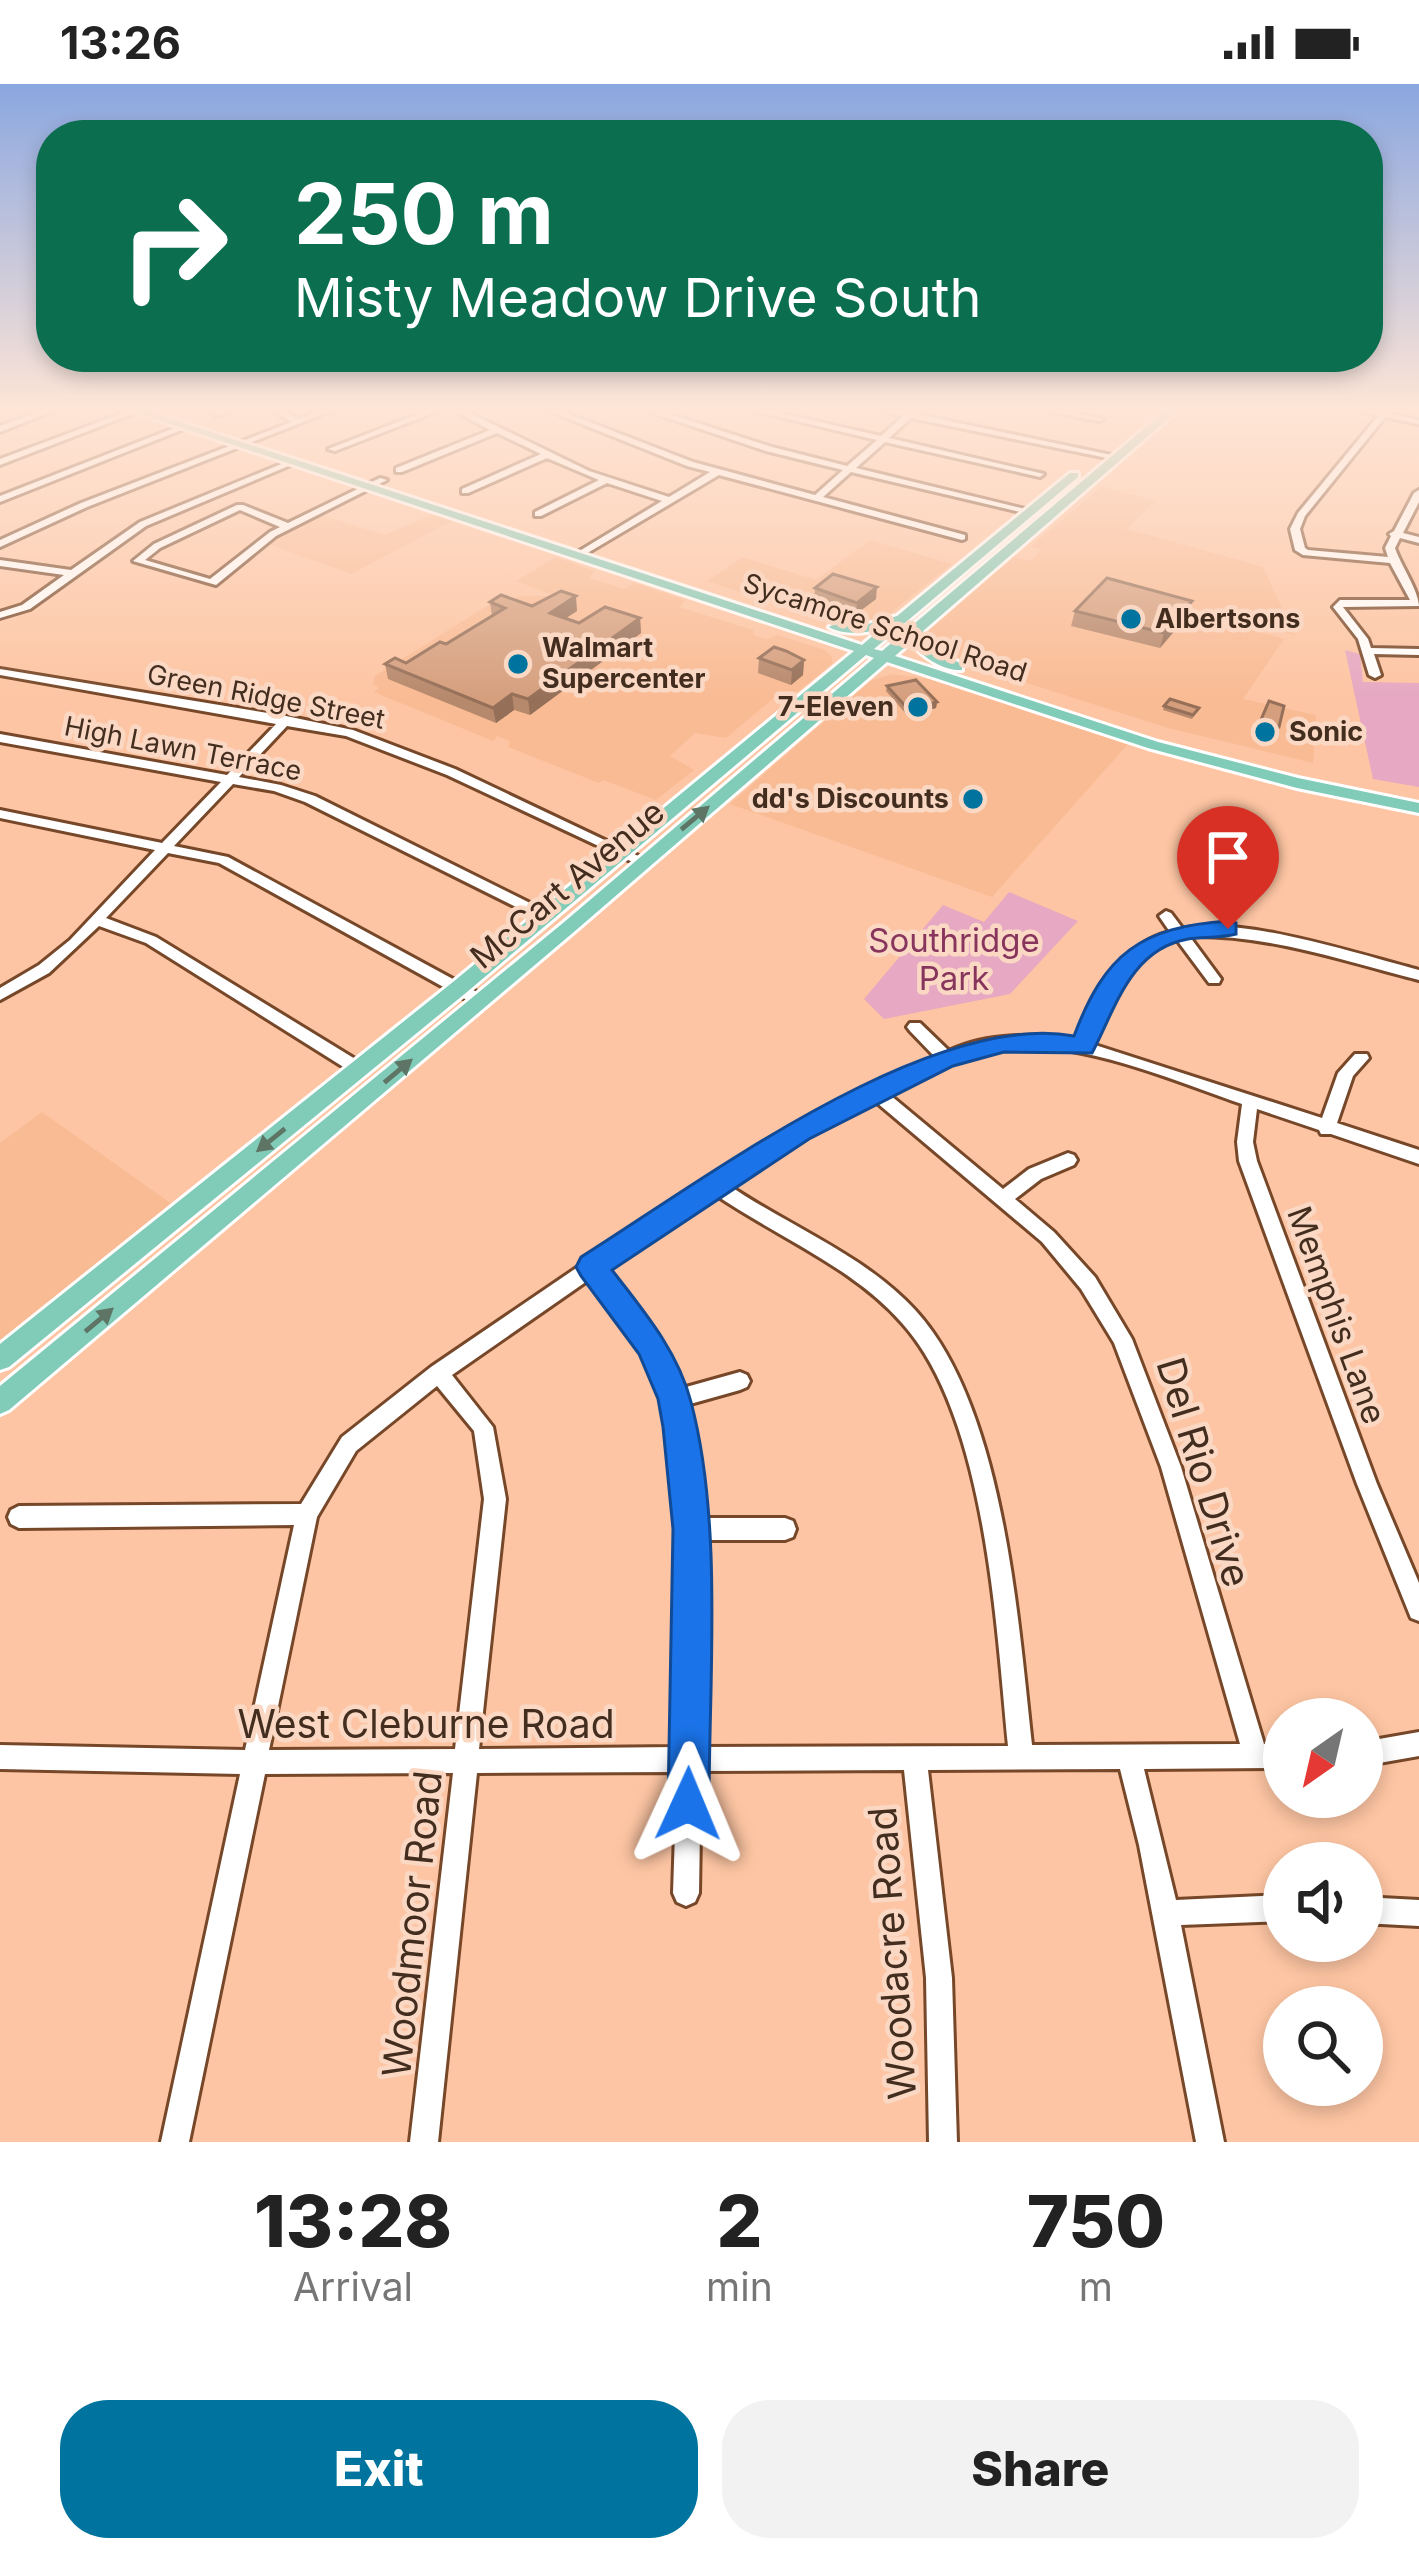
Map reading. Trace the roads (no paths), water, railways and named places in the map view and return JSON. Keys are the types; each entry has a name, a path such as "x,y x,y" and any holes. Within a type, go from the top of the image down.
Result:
{"main road":[{"name":"Sycamore School Road","path":"447,507 705,591 836,627 870,645"},
{"name":"McCart Avenue","path":"0,1359 545,916 729,790 845,677 870,645 1035,507"},
{"name":"McCart Avenue","path":"3,1395 481,1000 756,739 889,651 1059,507"},
{"path":"956,574 973,579"},
{"name":"Sycamore School Road","path":"705,591 802,629 957,667 1186,755 1419,793"},
{"path":"836,627 876,628 915,608"},
{"path":"916,627 916,639 925,651 957,667"},
{"path":"802,629 834,646 845,677 919,668"},
{"name":"Sycamore School Road","path":"889,651 919,668 1051,705"},
{"path":"752,770 746,762 757,749 756,739"},
{"path":"729,790 727,782 739,767 731,761"},
{"name":"Sycamore School Road","path":"1299,777 1419,808"}],"street":[{"path":"0,544 80,507"},
{"path":"7,614 143,524 184,507"},
{"path":"239,507 157,546 138,561 212,583 286,526 327,507"},
{"path":"239,507 286,526"},
{"path":"538,514 552,507"},
{"path":"585,552 658,507"},
{"path":"846,507 962,537"},
{"path":"1008,507 1047,517"},
{"path":"1308,507 1295,529 1300,550 1306,554 1392,560"},
{"path":"1412,507 1394,534 1392,560 1418,603"},
{"path":"1394,534 1419,540"},
{"path":"0,563 70,573"},
{"path":"1375,674 1369,651 1340,603 1418,603"},
{"path":"1369,651 1419,652"},
{"name":"Green Ridge Street","path":"0,672 286,720 391,746 634,857"},
{"path":"0,994 44,969 98,920 286,720"},
{"name":"High Lawn Terrace","path":"0,738 277,788 328,806 545,916"},
{"path":"0,814 167,846 245,868 481,1000"},
{"path":"1166,916 1214,979"},
{"path":"98,920 151,940 358,1069"},
{"path":"1083,1047 1094,1013 1113,982 1141,951 1179,932 1249,932 1419,975"},
{"path":"915,1027 946,1058"},
{"path":"175,2142 313,1497 349,1444 438,1373 713,1184 946,1058 1004,1043 1083,1047 1419,1157"},
{"path":"1327,1129 1346,1073 1361,1058"},
{"name":"Del Rio Drive","path":"876,1092 1048,1237 1088,1283 1138,1372 1171,1467 1255,1756"},
{"name":"Memphis Lane","path":"1250,1103 1245,1142 1248,1161 1367,1484 1419,1610"},
{"path":"1003,1198 1035,1174 1067,1160"},
{"path":"713,1184 883,1293 912,1319 940,1356 966,1420 987,1512 1007,1622 1022,1757"},
{"path":"592,1267 651,1345 674,1399 691,1529 686,1893"},
{"name":"Woodmoor Road","path":"424,2142 495,1499 483,1427 438,1373"},
{"path":"674,1399 740,1382"},
{"path":"19,1517 308,1514"},
{"path":"691,1529 785,1529"},
{"path":"1383,1750 1419,1744"},
{"path":"1129,1756 1166,1913 1210,2142"},
{"name":"West Cleburne Road","path":"0,1757 255,1762 1263,1756"},
{"name":"Woodacre Road","path":"915,1758 939,1978 943,2142"},
{"path":"1166,1913 1263,1909"},
{"path":"1383,1911 1419,1913"}],"place":[{"name":"Albertsons","path":"1131,619"},
{"name":"Walmart Supercenter","path":"518,664"},
{"name":"7-Eleven","path":"918,707"},
{"name":"Sonic","path":"1265,732"},
{"name":"dd's Discounts","path":"973,799"}],"park label":[{"name":"Southridge Park","path":"954,959"}]}
